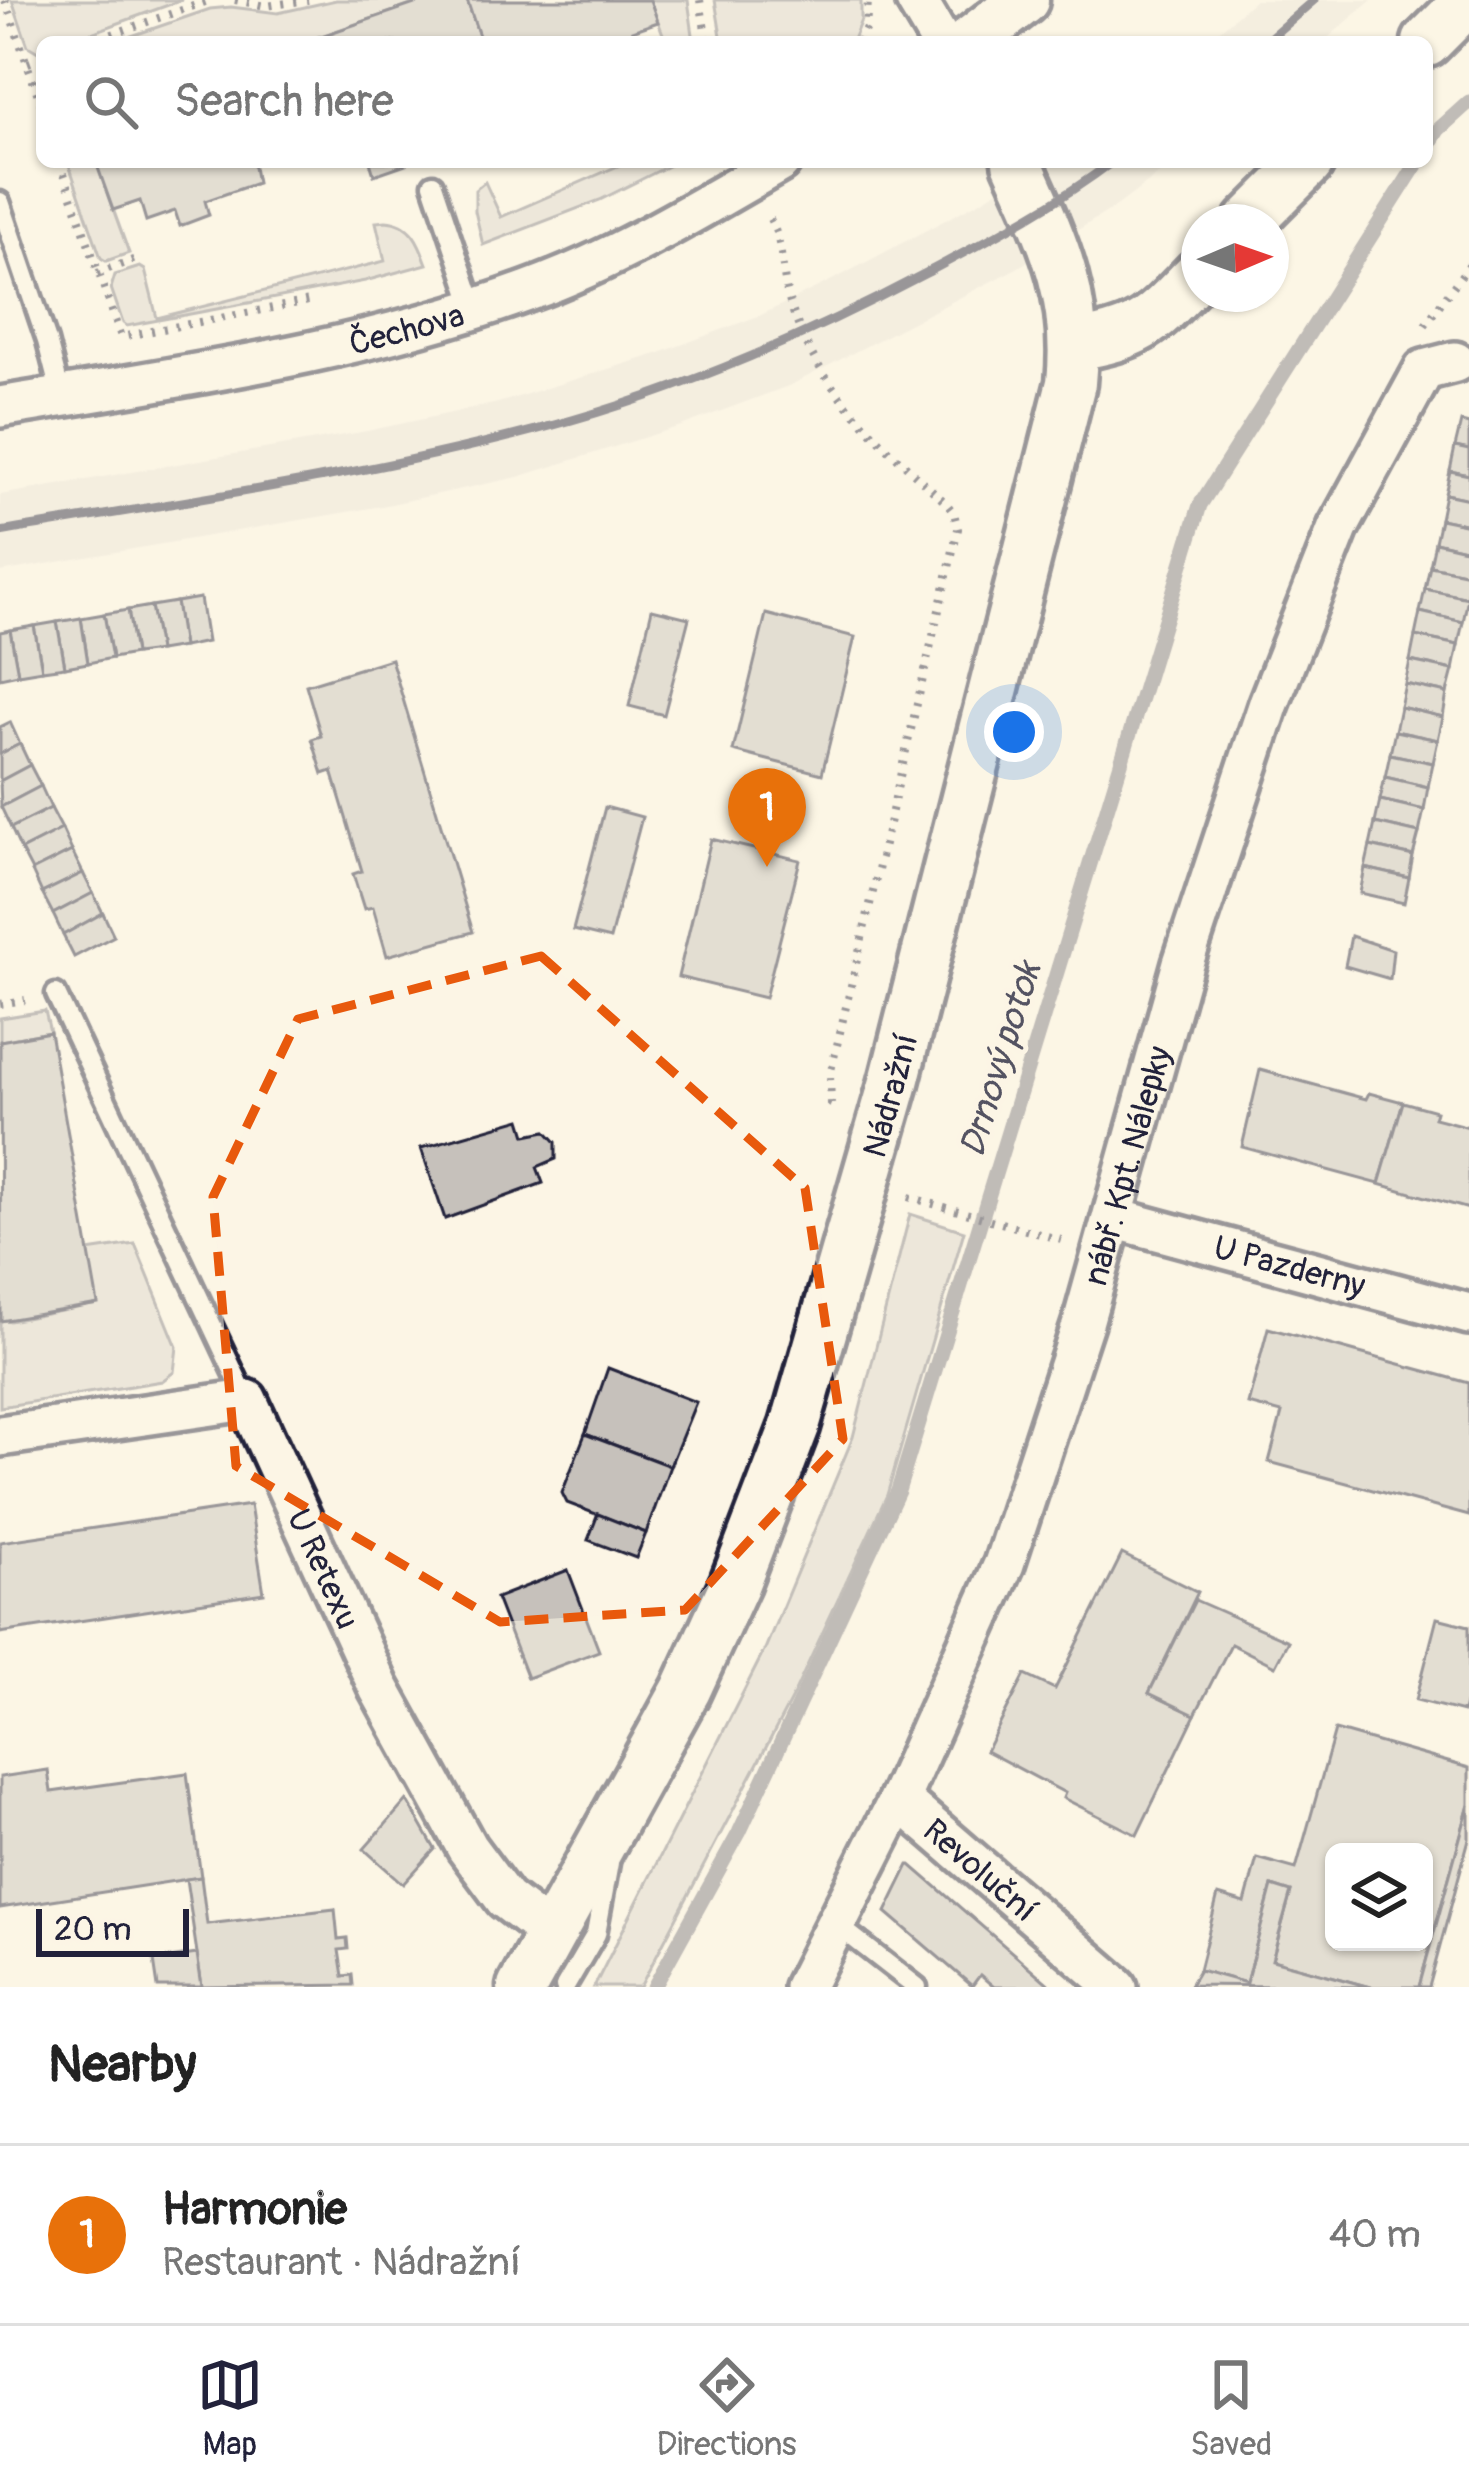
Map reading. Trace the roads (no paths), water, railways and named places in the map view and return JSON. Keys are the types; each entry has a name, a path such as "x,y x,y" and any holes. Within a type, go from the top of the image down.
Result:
{"street":[{"path":"916,0 937,36"},
{"path":"978,36 1024,0"},
{"path":"1433,37 1469,0"},
{"name":"Nádražní","path":"522,1987 686,1690 735,1582 795,1426 900,1059 1060,435 1075,346 1072,303 1060,259 1020,168"},
{"path":"1268,204 1303,168"},
{"name":"Čechova","path":"0,406 346,344 528,291 664,230 764,171"},
{"path":"1075,346 1122,338 1151,321 1181,291"},
{"name":"nábř. Kpt. Nálepky","path":"804,1987 899,1799 1004,1564 1113,1218 1183,963 1269,703 1338,528 1424,370 1455,362"},
{"name":"U Pazderny","path":"1113,1218 1469,1313"},
{"path":"0,1436 247,1400"},
{"name":"U Retexu","path":"247,1400 379,1688 467,1848 505,1899 551,1935"},
{"name":"Revoluční","path":"899,1799 1117,1987"}],"lane":[{"path":"433,184 474,307"},
{"path":"0,202 61,396"},
{"path":"56,994 247,1400"},
{"path":"566,1987 596,1934 618,1815"},
{"path":"836,1924 917,1987"}],"waterway":[{"name":"Drnový potok","path":"1433,138 1469,102"},
{"name":"Drnový potok","path":"654,1987 739,1833 898,1491 1200,505 1414,168"}],"railway":[{"path":"1272,36 1314,0"},
{"path":"0,532 359,470 502,439 618,406 752,356 882,296 1020,222 1103,168"}],"place":[{"name":"Harmonie","path":"767,867"}]}
